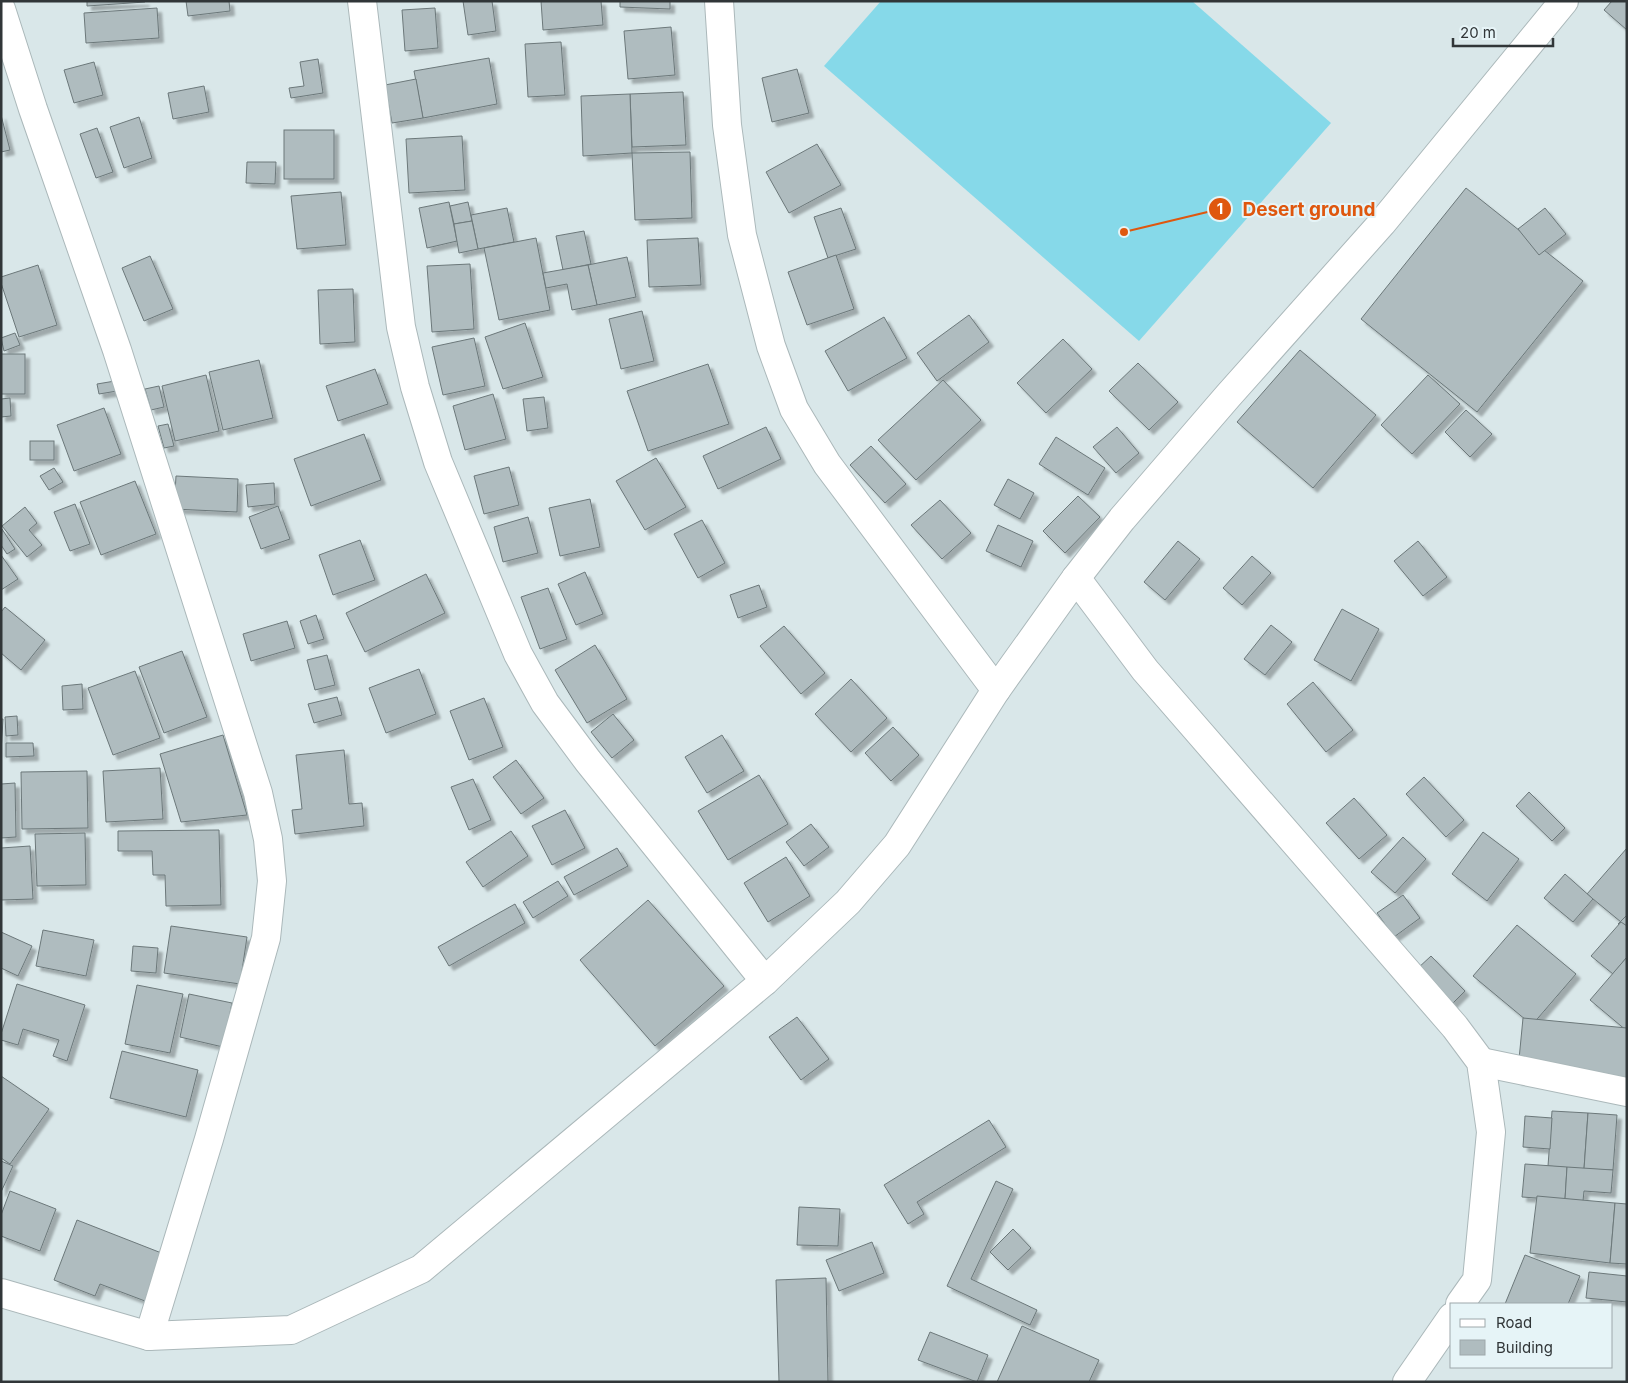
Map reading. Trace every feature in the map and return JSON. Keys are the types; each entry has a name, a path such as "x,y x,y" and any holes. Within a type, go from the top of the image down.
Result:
{"street":[{"path":"362,1 401,327 415,387 438,462 518,654 545,703 588,762 765,981"},
{"path":"719,1 727,125 742,235 771,346 794,409 827,464 996,690"},
{"path":"1,1293 149,1336 291,1330 421,1269 765,981 848,902 897,845 996,690 1076,578 1122,519 1228,396 1382,223 1564,1"},
{"path":"1,9 33,109 117,350 226,699 253,777 268,838 272,882 266,938 209,1139 149,1336"},
{"path":"1076,578 1145,670 1455,1027 1481,1062 1490,1132 1477,1280 1461,1303"},
{"path":"1481,1062 1627,1092"},
{"path":"1407,1382 1450,1320"}],"shaded area":[{"path":"881,1 1192,1 1331,123 1139,341 824,66"}],"building":[{"path":"87,1 145,1 145,2 87,6"},
{"path":"186,1 229,1 230,11 188,16"},
{"path":"463,1 492,1 496,31 468,35"},
{"path":"541,1 601,1 603,25 543,30"},
{"path":"620,1 670,1 670,9 620,7"},
{"path":"1612,1 1627,1 1627,30 1604,10"},
{"path":"157,8 159,38 86,43 84,13"},
{"path":"435,8 438,48 405,51 402,10"},
{"path":"671,27 675,75 628,79 624,31"},
{"path":"561,42 565,95 528,97 525,44"},
{"path":"489,58 497,104 423,118 414,71"},
{"path":"318,59 323,93 291,98 289,88 304,86 300,62"},
{"path":"94,62 103,95 74,103 64,70"},
{"path":"797,69 809,113 772,122 762,78"},
{"path":"416,79 423,118 392,123 385,85"},
{"path":"204,86 209,112 173,119 168,93"},
{"path":"683,92 686,145 632,147 630,94"},
{"path":"630,94 632,153 583,156 581,96"},
{"path":"1,115 10,150 1,152"},
{"path":"139,117 152,158 124,168 110,127"},
{"path":"97,128 113,172 96,178 80,134"},
{"path":"284,130 334,130 334,179 284,179"},
{"path":"462,136 465,190 409,193 406,139"},
{"path":"817,144 841,185 789,213 766,172"},
{"path":"690,152 692,218 635,220 632,153"},
{"path":"247,162 276,162 275,184 246,183"},
{"path":"1466,188 1583,281 1477,412 1361,319"},
{"path":"341,192 346,245 297,249 291,196"},
{"path":"449,202 457,241 427,248 419,208"},
{"path":"468,202 472,221 454,224 450,206"},
{"path":"507,208 514,242 478,249 471,215"},
{"path":"841,208 856,249 828,258 814,217"},
{"path":"1545,208 1566,234 1539,255 1518,229"},
{"path":"472,221 478,249 459,253 454,224"},
{"path":"584,231 591,264 563,270 556,236"},
{"path":"536,238 550,310 499,320 484,248"},
{"path":"698,238 701,285 649,287 647,240"},
{"path":"836,255 854,309 807,325 788,272"},
{"path":"150,256 173,309 144,321 122,268"},
{"path":"627,257 636,297 597,305 588,265"},
{"path":"470,264 474,329 432,332 427,266"},
{"path":"38,265 57,325 19,337 1,283 1,277"},
{"path":"588,265 597,305 572,310 567,284 546,288 543,273"},
{"path":"353,289 355,342 320,344 318,290"},
{"path":"642,311 654,361 621,369 609,319"},
{"path":"969,315 989,342 937,381 917,353"},
{"path":"884,317 907,358 848,391 825,351"},
{"path":"525,323 543,377 503,389 485,337"},
{"path":"15,333 20,345 4,351 1,338"},
{"path":"474,338 485,386 443,395 432,347"},
{"path":"1063,339 1092,369 1046,413 1017,383"},
{"path":"1300,350 1376,415 1313,488 1237,422"},
{"path":"1,354 25,354 25,394 1,394"},
{"path":"259,360 273,418 223,430 209,372"},
{"path":"1138,363 1178,402 1149,430 1109,391"},
{"path":"708,364 729,424 648,451 627,391"},
{"path":"375,369 388,404 338,421 326,386"},
{"path":"206,375 219,431 175,441 162,386"},
{"path":"1428,375 1460,404 1412,454 1381,425"},
{"path":"943,380 981,420 916,480 878,440"},
{"path":"115,381 117,391 99,394 97,384"},
{"path":"159,386 164,407 151,410 145,389"},
{"path":"493,394 506,439 465,450 453,406"},
{"path":"544,397 548,428 527,431 523,399"},
{"path":"10,398 11,416 1,417 1,399"},
{"path":"104,408 121,454 74,471 57,425"},
{"path":"1466,410 1492,434 1470,457 1445,432"},
{"path":"168,424 174,446 164,448 158,426"},
{"path":"766,427 781,459 718,489 703,456"},
{"path":"1117,427 1139,453 1116,473 1093,447"},
{"path":"364,434 381,480 311,506 294,459"},
{"path":"1056,437 1105,468 1088,495 1039,464"},
{"path":"30,441 54,441 54,460 30,460"},
{"path":"871,446 906,484 885,503 850,465"},
{"path":"656,458 686,507 645,530 616,481"},
{"path":"509,467 519,505 484,514 474,476"},
{"path":"54,468 63,482 49,490 40,476"},
{"path":"176,476 238,479 237,512 174,509"},
{"path":"1008,479 1034,493 1020,519 994,505"},
{"path":"135,481 156,534 101,555 80,502"},
{"path":"274,483 275,504 248,507 246,485"},
{"path":"1078,496 1100,517 1065,553 1043,531"},
{"path":"590,499 600,547 560,556 549,508"},
{"path":"940,500 971,533 942,559 911,525"},
{"path":"75,504 90,544 70,551 54,512"},
{"path":"278,506 290,539 261,549 249,517"},
{"path":"25,507 37,523 29,530 42,545 27,557 2,526"},
{"path":"528,517 538,553 503,562 494,527"},
{"path":"702,520 725,563 698,578 674,534"},
{"path":"998,525 1033,541 1021,567 986,551"},
{"path":"2,529 15,549 7,554 1,545"},
{"path":"360,540 375,580 333,595 319,555"},
{"path":"1178,541 1200,559 1165,600 1144,582"},
{"path":"1418,541 1447,577 1423,596 1394,561"},
{"path":"1,555 18,579 1,590"},
{"path":"1252,556 1271,573 1242,605 1223,588"},
{"path":"585,572 603,614 576,625 558,584"},
{"path":"426,574 445,613 365,652 346,613"},
{"path":"759,585 767,607 738,618 730,595"},
{"path":"548,588 567,639 540,649 521,597"},
{"path":"5,607 45,640 21,670 1,653 1,612"},
{"path":"1342,609 1379,629 1351,681 1314,660"},
{"path":"316,615 324,639 308,644 300,621"},
{"path":"287,621 295,648 251,661 243,634"},
{"path":"1271,625 1292,642 1265,675 1244,659"},
{"path":"784,626 825,673 801,694 760,646"},
{"path":"595,645 627,699 587,723 555,670"},
{"path":"182,651 207,717 164,733 139,667"},
{"path":"327,655 335,685 315,690 307,660"},
{"path":"419,669 436,714 386,733 369,688"},
{"path":"135,671 160,738 113,755 88,688"},
{"path":"851,679 887,718 851,752 815,714"},
{"path":"1313,682 1353,730 1326,752 1287,704"},
{"path":"82,684 83,709 63,710 62,686"},
{"path":"337,697 342,715 314,723 308,704"},
{"path":"484,698 503,747 469,760 450,711"},
{"path":"613,714 634,740 612,758 591,732"},
{"path":"17,716 18,735 6,736 5,717"},
{"path":"1,719 3,719 1,753"},
{"path":"893,727 919,755 891,781 865,753"},
{"path":"223,735 247,815 181,822 160,754"},
{"path":"722,735 744,771 707,793 685,757"},
{"path":"6,743 33,743 34,756 6,757"},
{"path":"344,750 349,804 362,803 364,826 295,834 292,810 302,809 296,755"},
{"path":"516,760 544,798 521,814 493,777"},
{"path":"160,768 163,819 106,822 103,771"},
{"path":"87,771 88,828 22,829 21,772"},
{"path":"759,775 788,824 728,860 698,811"},
{"path":"1424,777 1464,820 1446,837 1406,794"},
{"path":"473,779 491,820 469,830 451,787"},
{"path":"15,783 16,837 1,838 1,784"},
{"path":"1529,792 1565,828 1552,841 1516,806"},
{"path":"1354,798 1387,835 1359,859 1326,823"},
{"path":"565,810 585,848 552,865 532,826"},
{"path":"811,824 829,847 804,866 786,842"},
{"path":"219,830 221,905 166,906 165,875 153,875 152,851 118,851 118,831"},
{"path":"511,831 528,856 483,887 466,862"},
{"path":"1483,832 1519,859 1487,901 1452,874"},
{"path":"85,833 86,885 37,886 35,834"},
{"path":"1403,837 1426,859 1395,893 1371,872"},
{"path":"30,846 33,899 1,900 1,848"},
{"path":"617,848 628,866 574,895 564,877"},
{"path":"1627,848 1627,915 1621,922 1587,894"},
{"path":"786,857 810,896 768,922 744,883"},
{"path":"1565,874 1593,899 1573,922 1544,898"},
{"path":"558,881 568,896 533,918 523,902"},
{"path":"1403,895 1420,918 1394,937 1377,913"},
{"path":"648,900 724,986 655,1046 580,960"},
{"path":"515,904 525,923 449,966 438,947"},
{"path":"1627,915 1627,931 1618,924"},
{"path":"1621,922 1627,926 1627,957 1613,974 1591,956"},
{"path":"1517,925 1576,974 1532,1025 1473,976"},
{"path":"171,926 247,937 240,984 164,973"},
{"path":"43,930 94,940 86,976 36,966"},
{"path":"1,932 32,946 18,976 1,968"},
{"path":"133,946 158,948 156,973 131,971"},
{"path":"1431,956 1465,991 1451,1005 1417,969"},
{"path":"1627,957 1627,1031 1590,1000"},
{"path":"17,984 85,1005 67,1061 53,1056 59,1040 23,1029 18,1045 1,1040 1,1034"},
{"path":"137,985 183,994 170,1053 125,1044"},
{"path":"189,994 232,1003 223,1047 180,1037"},
{"path":"797,1017 829,1059 801,1080 769,1037"},
{"path":"1523,1018 1627,1028 1627,1090 1517,1080"},
{"path":"122,1051 198,1070 186,1117 110,1098"},
{"path":"1,1076 49,1109 10,1164 1,1158"},
{"path":"1552,1111 1588,1113 1584,1169 1548,1166"},
{"path":"1588,1113 1617,1115 1613,1170 1584,1169"},
{"path":"1525,1116 1552,1118 1550,1149 1523,1147"},
{"path":"989,1120 1006,1147 917,1202 924,1214 908,1224 884,1185"},
{"path":"1,1161 13,1166 1,1192"},
{"path":"1525,1164 1567,1167 1565,1200 1522,1197"},
{"path":"1567,1167 1613,1170 1611,1193 1584,1191 1583,1201 1565,1199"},
{"path":"996,1181 1013,1189 971,1279 1037,1310 1030,1325 947,1286"},
{"path":"10,1191 56,1209 40,1251 1,1236 1,1215"},
{"path":"1537,1196 1615,1203 1610,1263 1530,1253"},
{"path":"1615,1203 1627,1204 1627,1264 1610,1263"},
{"path":"799,1207 840,1209 838,1246 797,1245"},
{"path":"77,1220 164,1254 145,1301 100,1284 95,1296 54,1280"},
{"path":"1013,1229 1031,1248 1008,1270 990,1252"},
{"path":"872,1242 884,1273 839,1291 826,1260"},
{"path":"1525,1255 1580,1276 1568,1303 1505,1303"},
{"path":"1589,1272 1627,1276 1627,1302 1586,1298"},
{"path":"826,1278 828,1382 779,1382 776,1280"},
{"path":"1022,1326 1099,1360 1089,1382 997,1382"},
{"path":"930,1332 988,1355 977,1382 918,1360"}],"place":[{"name":"Desert ground","path":"1124,232"}]}
